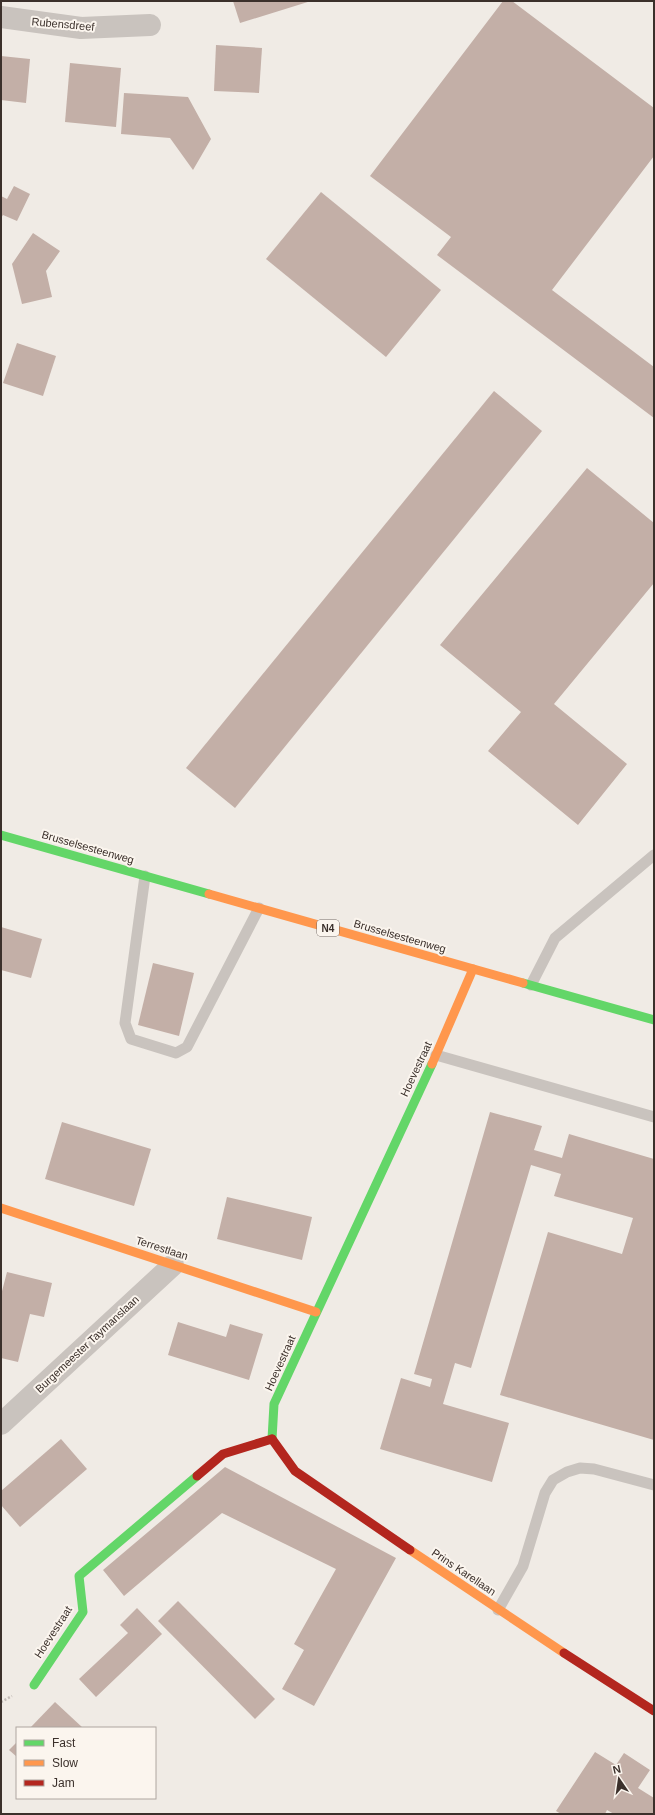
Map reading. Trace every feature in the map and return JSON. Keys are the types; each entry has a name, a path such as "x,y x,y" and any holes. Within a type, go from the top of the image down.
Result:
{"street":[{"name":"Rubensdreef","path":"1,17 34,23 81,28 150,25"},
{"name":"Brusselsesteenweg","path":"1,835 654,1020"},
{"name":"Hoevestraat","path":"34,1685 83,1612 79,1576 223,1454 272,1439 274,1404 436,1055 473,969"},
{"name":"Terrestlaan","path":"1,1208 316,1312"},
{"name":"Burgemeester Taymanslaan","path":"1,1424 173,1265"},
{"name":"Prins Karellaan","path":"272,1439 295,1471 498,1610 654,1712"}],"lane":[{"path":"531,985 555,938 654,855"},
{"path":"145,876 125,1023 131,1039 176,1053 187,1047 259,908"},
{"path":"436,1055 654,1117"},
{"path":"498,1610 523,1566 545,1493 553,1480 567,1472 580,1468 594,1469 654,1484"}],"building":[{"path":"233,1 311,1 240,23"},
{"path":"503,1 512,1 654,108 654,156 552,290 654,367 654,418 437,255 451,237 370,176"},
{"path":"216,45 262,48 259,93 214,91"},
{"path":"1,56 30,59 26,103 1,100"},
{"path":"70,63 121,68 116,127 65,122"},
{"path":"124,93 188,97 211,139 193,170 170,138 121,134"},
{"path":"14,186 30,194 17,221 3,215 1,218 1,196 7,199"},
{"path":"321,192 441,290 386,357 266,259"},
{"path":"33,233 60,251 46,271 52,297 22,304 12,264"},
{"path":"17,343 56,356 43,396 3,383"},
{"path":"494,391 542,431 235,808 186,768"},
{"path":"587,468 654,523 654,583 554,704 627,764 578,825 488,751 521,712 440,645"},
{"path":"1,927 42,939 31,978 1,970"},
{"path":"153,963 194,973 179,1036 138,1025"},
{"path":"490,1112 542,1126 534,1150 562,1158 569,1134 654,1159 654,1440 500,1395 548,1232 622,1254 633,1218 554,1196 561,1174 531,1165 471,1368 455,1363 443,1404 509,1423 492,1482 380,1449 401,1378 430,1387 432,1379 414,1374"},
{"path":"62,1122 151,1149 134,1206 45,1179"},
{"path":"227,1197 312,1217 302,1260 217,1239"},
{"path":"7,1272 52,1283 44,1317 30,1314 18,1362 1,1358 1,1295"},
{"path":"178,1322 226,1337 230,1324 263,1334 249,1380 168,1355"},
{"path":"61,1439 87,1469 20,1527 1,1505 1,1491"},
{"path":"225,1467 396,1558 314,1706 282,1689 304,1650 294,1644 336,1569 222,1513 124,1596 103,1570"},
{"path":"178,1601 275,1699 255,1719 158,1621"},
{"path":"137,1608 162,1634 96,1697 79,1679 128,1633 120,1625"},
{"path":"55,1702 82,1727 31,1727"},
{"path":"16,1743 16,1756 9,1750"},
{"path":"595,1752 616,1765 624,1753 650,1770 638,1788 654,1798 654,1814 614,1814 607,1810 605,1814 561,1814 556,1811"}],"traffic: fast":[{"path":"1,835 209,894"},
{"path":"523,983 654,1020"},
{"path":"272,1439 274,1404 432,1064"},
{"path":"34,1685 83,1612 79,1576 197,1476"}],"traffic: slow":[{"path":"209,894 523,983"},
{"path":"432,1064 473,969"},
{"path":"1,1208 316,1312"},
{"path":"410,1550 564,1653"}],"traffic: jam":[{"path":"272,1439 295,1471 410,1550"},
{"path":"197,1476 223,1454 272,1439"},
{"path":"564,1653 654,1711"}]}
